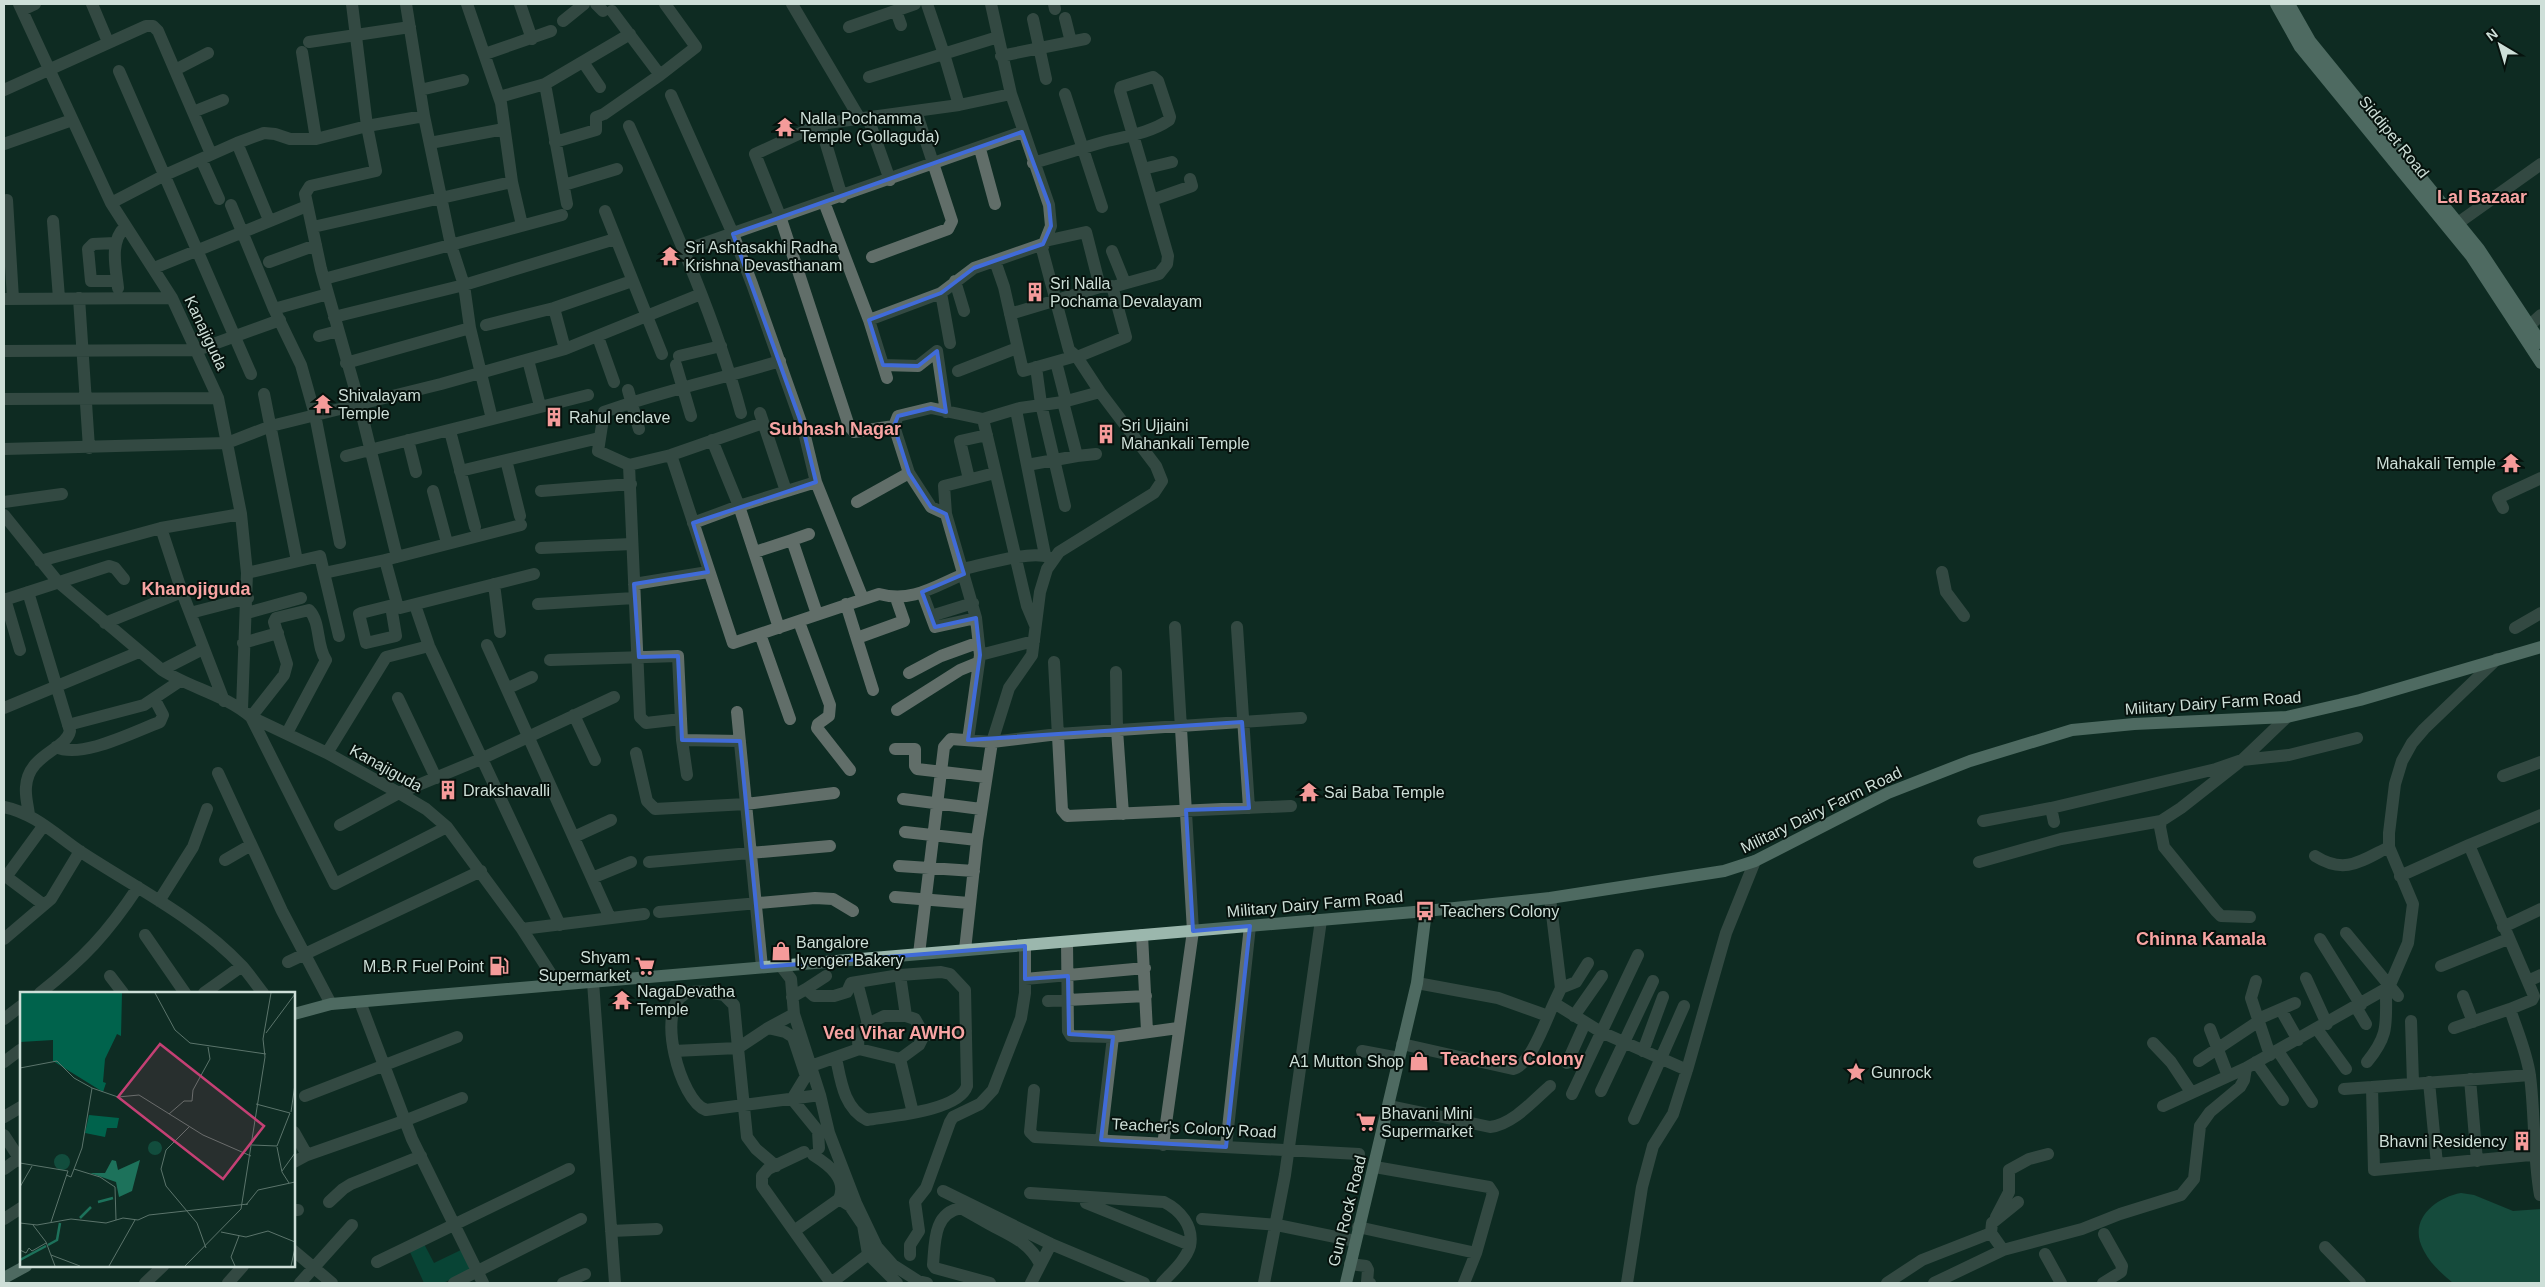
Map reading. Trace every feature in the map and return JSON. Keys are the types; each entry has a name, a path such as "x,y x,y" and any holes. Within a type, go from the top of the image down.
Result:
{"main road":[{"name":"Siddipet Road","path":"2276,4 2300,47 2470,256 2541,363"},
{"name":"Siddipet Road","path":"2289,4 2310,41 2479,249 2541,343"},
{"name":"Military Dairy Farm Road","path":"295,1014 331,1004 1426,911 1550,898 1724,870 1756,860 1888,794 1970,761 2072,730 2134,724 2286,717 2360,700 2541,647"},
{"name":"Gun Rock Road","path":"1346,1283 1358,1227 1390,1106 1402,1044 1417,983 1426,911"},
{"path":"4,1278 24,1267"}],"street":[{"path":"20,7 35,4"},
{"path":"92,4 108,42"},
{"path":"352,4 366,126 376,171 310,186 305,194 324,280 370,449 391,559 394,605 400,608 415,605 534,574"},
{"path":"406,4 424,116 441,198 451,244 464,285 470,328 496,418"},
{"path":"467,4 499,97 512,182 522,224"},
{"path":"520,4 532,38"},
{"path":"563,21 584,4"},
{"path":"555,142 596,130 596,117 604,114 660,75 696,47 665,4"},
{"path":"792,4 864,118 890,180"},
{"path":"849,27 915,4"},
{"path":"926,4 944,54 959,105"},
{"path":"671,455 708,572 733,643 879,594 896,598 922,592 963,571 1016,558 1049,557 1154,493 1162,481 1156,466 1100,392 1077,357 1069,350 1043,256 1044,242 1051,226 1051,217 1011,94 1001,56 991,4"},
{"name":"Kanajiguda","path":"20,7 111,203 172,298 218,398 241,514 247,573 248,598 243,643 246,713"},
{"path":"604,9 630,34 660,75"},
{"path":"896,11 901,25"},
{"path":"1065,18 1071,42"},
{"path":"1034,19 1046,79"},
{"path":"4,90 108,42 146,26 153,26 158,31 193,112 219,199"},
{"path":"316,139 305,47 355,35 410,28"},
{"path":"485,54 551,31"},
{"path":"499,97 545,84 630,34"},
{"path":"869,78 998,37"},
{"path":"1001,56 1040,50 1085,39"},
{"path":"175,70 208,53"},
{"path":"583,62 600,87"},
{"path":"119,71 251,374"},
{"path":"1010,314 1106,286 1125,284 1159,274 1167,264 1168,256 1143,168 1134,134 1121,87 1152,77 1158,81 1170,117 1166,122 1134,134 1082,148 1034,164"},
{"path":"420,90 463,80"},
{"path":"324,280 565,210 564,185 545,84"},
{"path":"894,426 854,432 849,426 780,216 756,154 820,124 959,105 1011,94"},
{"path":"1065,94 1102,207"},
{"path":"671,95 733,234 803,428 816,482 863,599"},
{"path":"193,112 223,100"},
{"path":"872,257 948,229 951,226 952,221 916,111"},
{"path":"111,203 165,175 237,143 264,134 274,134 290,139 316,139 366,126 424,116"},
{"path":"4,144 72,120"},
{"path":"820,124 842,197"},
{"path":"629,126 684,250 721,346 741,413"},
{"path":"430,143 504,129"},
{"path":"684,250 980,149 1022,132"},
{"path":"237,143 269,220"},
{"path":"980,149 995,204"},
{"path":"1143,168 1172,162"},
{"path":"2458,223 2541,164"},
{"path":"564,185 617,169"},
{"path":"1152,200 1192,186 1190,179"},
{"path":"313,227 512,182"},
{"path":"7,200 8,299 172,298"},
{"path":"824,202 869,320 887,378"},
{"path":"231,205 277,315 301,365 315,415 340,543"},
{"path":"154,268 307,206"},
{"path":"605,211 662,354"},
{"path":"53,221 59,298"},
{"path":"118,298 113,272 111,243 125,227"},
{"path":"869,320 941,293 974,268 1044,242 1086,232 1126,337 1077,357 1023,370 995,261"},
{"path":"334,317 464,285 615,239"},
{"path":"111,243 89,245 91,281 113,272"},
{"path":"269,262 316,245"},
{"path":"1112,251 1125,284"},
{"path":"486,325 554,308 632,281"},
{"path":"955,281 964,311"},
{"path":"941,293 950,343"},
{"path":"4,351 197,350 234,337 277,315 328,294"},
{"path":"4,449 227,443 271,426 482,373 565,349 598,338 701,294"},
{"path":"80,298 89,448"},
{"path":"554,308 565,349"},
{"path":"2530,325 2541,315"},
{"path":"346,363 470,328"},
{"path":"319,336 338,331"},
{"path":"598,338 614,382"},
{"path":"690,416 678,360 721,346"},
{"path":"958,371 1017,348"},
{"path":"883,365 918,366 937,351 946,412"},
{"path":"528,360 540,406"},
{"path":"780,361 683,388 629,396 604,412 598,451 629,465 671,455 712,440 762,418 786,491"},
{"path":"1056,362 1077,456"},
{"path":"1036,367 1041,404 1065,506"},
{"path":"946,514 931,506 909,473 894,426 898,416 930,408 983,419 1041,404 1064,402 1100,392"},
{"path":"264,394 297,561"},
{"path":"346,456 588,395"},
{"path":"629,396 639,429"},
{"path":"4,399 218,398"},
{"path":"965,950 981,809 992,742 1003,700 1009,688 1028,663 1034,642 1040,592 1049,557 1016,410"},
{"path":"983,419 1027,606 1036,626"},
{"path":"450,431 475,527"},
{"path":"969,478 960,441 987,434"},
{"path":"460,471 599,438"},
{"path":"408,440 416,472"},
{"path":"712,440 755,552 779,628"},
{"path":"1027,465 1096,454"},
{"path":"324,573 391,559 520,520 506,460"},
{"path":"629,465 634,598 639,657 640,717 646,723 681,719"},
{"path":"857,502 909,473"},
{"path":"968,740 978,654 976,618 946,514 944,486 969,478 995,473"},
{"path":"2503,508 2498,498 2541,478"},
{"path":"693,523 738,506 816,482"},
{"path":"541,491 631,484"},
{"path":"433,491 446,543"},
{"path":"4,502 62,494"},
{"path":"40,561 161,528 241,514"},
{"name":"Kanajiguda","path":"4,515 58,582 162,670 180,681 327,753 426,809 447,827 481,871 522,929 558,985"},
{"path":"161,528 190,614 224,701"},
{"path":"755,552 809,534"},
{"path":"792,540 817,614"},
{"path":"541,548 632,544"},
{"path":"247,573 320,556 339,636"},
{"path":"20,650 4,599 109,566 115,568 124,579"},
{"path":"634,584 708,572"},
{"path":"1942,572 1946,592 1964,616"},
{"path":"494,584 500,632"},
{"path":"28,592 68,725 69,736 42,756 31,771 26,786 29,814"},
{"path":"106,623 182,592"},
{"path":"922,592 935,627 976,618"},
{"path":"190,614 248,598"},
{"path":"247,613 301,598"},
{"path":"538,604 634,598"},
{"path":"856,638 904,621 896,598"},
{"path":"931,616 973,603"},
{"path":"846,604 873,690"},
{"path":"415,605 429,646 560,924"},
{"path":"287,733 326,660 322,653 314,619 309,610 276,618 274,622 287,664 284,675 246,713 335,884 447,827"},
{"path":"2515,628 2541,613"},
{"path":"799,622 830,705 829,716 818,724 818,728 850,770"},
{"path":"1163,1145 1193,931 1175,627"},
{"path":"1237,628 1249,808"},
{"path":"243,643 278,633"},
{"path":"760,634 790,719"},
{"path":"909,673 941,656 978,654 1034,642"},
{"path":"487,645 610,918"},
{"path":"327,753 386,657 429,646"},
{"path":"162,670 203,649"},
{"path":"4,708 140,652"},
{"path":"897,710 960,670 978,654"},
{"path":"550,660 678,656 682,740 687,775"},
{"path":"2367,1062 2380,1046 2386,1030 2391,992 2408,943 2411,924 2413,904 2389,847 2395,784 2402,761 2424,729 2497,659"},
{"path":"1054,662 1064,814 1072,817 1291,806"},
{"path":"1116,672 1117,730 1123,814"},
{"path":"508,688 532,677"},
{"path":"68,725 144,705 155,700 180,681"},
{"path":"340,825 399,793 614,697"},
{"path":"398,698 436,778"},
{"path":"56,747 65,751 92,747 160,722 163,715 155,700"},
{"path":"737,712 762,968"},
{"path":"574,715 596,760"},
{"path":"1979,862 2061,839 2161,821 2181,808 2242,760 2286,717"},
{"path":"919,954 924,899 946,742 951,739 992,742 1058,734 1302,718"},
{"path":"1983,822 2216,769 2242,760 2289,755 2356,738"},
{"path":"682,740 740,741"},
{"path":"894,749 915,749 916,768 986,777"},
{"path":"636,753 646,800 655,809 746,804 834,793"},
{"path":"2503,776 2541,762"},
{"path":"218,773 304,954 331,1004"},
{"path":"903,799 981,809"},
{"path":"4,806 29,814 80,852 138,887 206,934 242,966 262,992"},
{"path":"159,901 193,847 207,808"},
{"path":"2051,808 2054,822"},
{"path":"574,837 611,820"},
{"path":"2400,876 2469,845 2539,820"},
{"path":"2161,821 2164,847 2216,911 2222,916 2250,917"},
{"path":"44,825 5,876 44,905"},
{"path":"905,832 977,840"},
{"path":"225,860 251,845"},
{"path":"2454,1028 2510,1009 2532,1000 2534,996 2469,845"},
{"path":"649,862 830,846"},
{"path":"2315,856 2326,863 2343,867 2352,865 2389,847"},
{"path":"4,939 51,899 80,852"},
{"path":"1626,1283 1642,1187 1653,1146 1673,1114 1726,932 1756,860"},
{"path":"592,878 630,862"},
{"path":"899,866 974,871"},
{"path":"288,962 481,871"},
{"path":"41,992 90,951 114,923 138,887"},
{"path":"895,897 970,903"},
{"path":"659,912 815,898 833,899 853,911"},
{"path":"1402,1044 1513,1069 1524,1064 1561,988 1550,898"},
{"path":"2441,966 2506,933 2541,910"},
{"path":"522,929 644,914"},
{"path":"1264,1283 1277,1225 1289,1150 1321,920"},
{"path":"1226,1147 1250,926"},
{"path":"2346,933 2391,992"},
{"path":"145,935 185,992"},
{"path":"1142,935 1148,1031"},
{"path":"2320,940 2358,1006 2366,1024"},
{"path":"1067,942 1068,1031 1071,1036 1113,1036 1178,1028"},
{"path":"910,1254 910,1245 919,1231 915,1202 926,1188 950,1122 960,1113 980,1104 993,1090 1021,1018 1025,979 1025,946"},
{"path":"1572,1094 1638,955"},
{"path":"1561,988 1576,982 1588,963"},
{"path":"791,979 805,965"},
{"path":"205,992 242,966"},
{"path":"781,966 791,979 794,1014 820,1095 832,1142 873,1250 920,1282"},
{"path":"1025,979 1145,968"},
{"path":"806,989 814,996 834,996 847,992 852,983 900,975 941,972 950,974 965,990 968,1086 965,1093 958,1100 912,1113 868,1120 859,1116 846,1098 836,1058"},
{"path":"900,975 906,1016"},
{"path":"2528,981 2541,975"},
{"path":"110,976 122,992"},
{"path":"792,998 826,976"},
{"path":"1567,1064 1579,1019 1602,976"},
{"path":"2306,978 2322,1026 2346,1069"},
{"path":"1601,1091 1653,981"},
{"path":"2256,981 2251,998 2258,1020 2274,1053 2312,1102"},
{"path":"593,982 615,1283"},
{"path":"857,982 868,1024"},
{"path":"1417,983 1498,998 1548,1016"},
{"path":"776,1166 756,1149 747,1137 745,1106 732,1001 724,995 717,993 688,992 678,999 672,1009 670,1018 675,1054 684,1083 700,1108 706,1110 745,1106 820,1095"},
{"path":"2163,1106 2251,1065 2358,1006 2391,992"},
{"path":"1048,1001 1146,996"},
{"path":"2463,996 2473,1022"},
{"path":"1642,1050 1663,997"},
{"path":"360,1002 404,1121 480,1278"},
{"path":"1554,1003 1601,1032 1687,1070"},
{"path":"2199,1061 2258,1020 2295,1003"},
{"path":"1634,1119 1684,1006"},
{"path":"4,1018 20,1007"},
{"path":"2510,1009 2523,1045 2530,1075 2540,1195"},
{"path":"2280,1010 2298,1040"},
{"path":"675,1054 738,1051 768,1028 794,1014"},
{"path":"859,1049 857,1041 860,1033 868,1024 884,1016 906,1016 915,1019 924,1035"},
{"path":"2411,1021 2413,1083"},
{"path":"768,1028 786,1032 793,1037 806,1072 806,1076 792,1099"},
{"path":"2210,1030 2228,1076"},
{"path":"924,1035 966,1031"},
{"path":"900,1059 919,1045 924,1035"},
{"path":"305,1096 457,1036"},
{"path":"1101,1140 1113,1036"},
{"path":"2153,1043 2171,1062 2191,1092"},
{"path":"811,1066 859,1049 900,1059"},
{"path":"4,1062 20,1050"},
{"path":"1362,1051 1399,1058"},
{"path":"900,1059 912,1113"},
{"path":"2251,1065 2283,1100"},
{"path":"1934,1283 2003,1250 2082,1229 2120,1214 2181,1195 2194,1179 2200,1126 2210,1112 2240,1088 2251,1065"},
{"path":"2344,1089 2530,1075"},
{"path":"2470,1079 2477,1161"},
{"path":"2429,1082 2437,1164"},
{"path":"1390,1106 1490,1127 1509,1121 1550,1086"},
{"path":"2372,1087 2374,1170 2538,1155"},
{"name":"Teacher's Colony Road","path":"1034,1090 1030,1132 1035,1137 1359,1154"},
{"path":"295,1161 307,1155 404,1121 462,1098"},
{"path":"792,1099 818,1131 812,1152"},
{"path":"4,1117 20,1107"},
{"path":"295,1134 307,1155"},
{"path":"4,1137 20,1158"},
{"path":"832,1142 768,1169 762,1176 762,1186 831,1283 873,1250"},
{"path":"812,1152 830,1167 840,1180 842,1193 839,1200"},
{"path":"1991,1228 2009,1192 2009,1170 2029,1159 2048,1154"},
{"path":"329,1202 343,1188 351,1184 421,1156"},
{"path":"4,1169 20,1160"},
{"path":"1375,1167 1489,1187 1493,1193 1476,1253 1464,1283"},
{"path":"377,1262 396,1255 409,1245 569,1169"},
{"path":"794,1231 851,1191"},
{"path":"943,1191 1024,1242 1031,1249 1040,1264"},
{"path":"1030,1193 1164,1202 1176,1208 1188,1226 1190,1245 1183,1258 1162,1283"},
{"path":"839,1200 850,1206 863,1225 873,1250 897,1283"},
{"path":"1086,1202 1190,1245"},
{"path":"1894,1282 1922,1260 1991,1228 2018,1202"},
{"path":"990,1283 939,1270 933,1265 936,1230 940,1222 951,1211 961,1208 1050,1244 1128,1279 1144,1283"},
{"path":"4,1219 20,1209"},
{"path":"1202,1218 1277,1225 1355,1241"},
{"path":"454,1283 480,1278 581,1219"},
{"path":"300,1283 352,1225"},
{"path":"1358,1227 1476,1253"},
{"path":"1991,1228 2003,1250"},
{"path":"611,1231 657,1229"},
{"path":"2103,1283 2120,1272 2122,1266 2104,1234"},
{"path":"1034,1282 1050,1244"},
{"path":"2325,1247 2360,1283"},
{"path":"295,1252 332,1283"},
{"path":"2046,1254 2061,1283"},
{"path":"1350,1264 1366,1266 1368,1270 1367,1282 1370,1283"},
{"path":"145,1283 162,1267"},
{"path":"228,1283 242,1267"},
{"path":"563,1283 585,1274"}],"highlighted area":[{"path":"1022,132 1049,205 1051,226 1043,244 974,268 941,293 869,320 883,365 918,366 937,351 946,412 931,408 898,416 894,426 909,473 931,507 946,514 964,574 922,592 935,627 976,618 980,655 968,740 1242,722 1249,808 1186,810 1193,931 1250,926 1226,1147 1101,1140 1113,1037 1069,1034 1068,976 1025,979 1025,946 762,967 740,741 682,740 678,656 639,657 634,598 634,584 708,572 693,523 816,482 803,428 733,234"}],"shaded area":[{"path":"2461,1193 2474,1195 2513,1211 2541,1209 2541,1283 2453,1283 2433,1264 2424,1251 2420,1240 2419,1230 2421,1221 2426,1213 2441,1200"},
{"path":"424,1244 434,1263 461,1250 471,1270 443,1283 424,1283 410,1252"}],"place":[{"name":"Nalla Pochamma Temple (Gollaguda)","path":"785,127"},
{"name":"Sri Ashtasakhi Radha Krishna Devasthanam","path":"670,256"},
{"name":"Sri Nalla Pochama Devalayam","path":"1035,292"},
{"name":"Shivalayam Temple","path":"323,404"},
{"name":"Rahul enclave","path":"554,417"},
{"name":"Sri Ujjaini Mahankali Temple","path":"1106,434"},
{"name":"Mahakali Temple","path":"2511,463"},
{"name":"Drakshavalli","path":"448,790"},
{"name":"Sai Baba Temple","path":"1309,792"},
{"name":"Teachers Colony","path":"1425,911"},
{"name":"Bangalore Iyenger Bakery","path":"781,951"},
{"name":"M.B.R Fuel Point","path":"499,966"},
{"name":"Shyam Supermarket","path":"645,966"},
{"name":"NagaDevatha Temple","path":"622,1000"},
{"name":"A1 Mutton Shop","path":"1419,1061"},
{"name":"Gunrock","path":"1856,1072"},
{"name":"Bhavani Mini Supermarket","path":"1366,1122"},
{"name":"Bhavni Residency","path":"2522,1141"}],"district":[{"name":"Lal Bazaar","path":"2482,197"},
{"name":"Subhash Nagar","path":"835,429"},
{"name":"Khanojiguda","path":"196,589"},
{"name":"Chinna Kamala","path":"2201,939"},
{"name":"Ved Vihar AWHO","path":"894,1033"},
{"name":"Teachers Colony","path":"1512,1059"}]}
